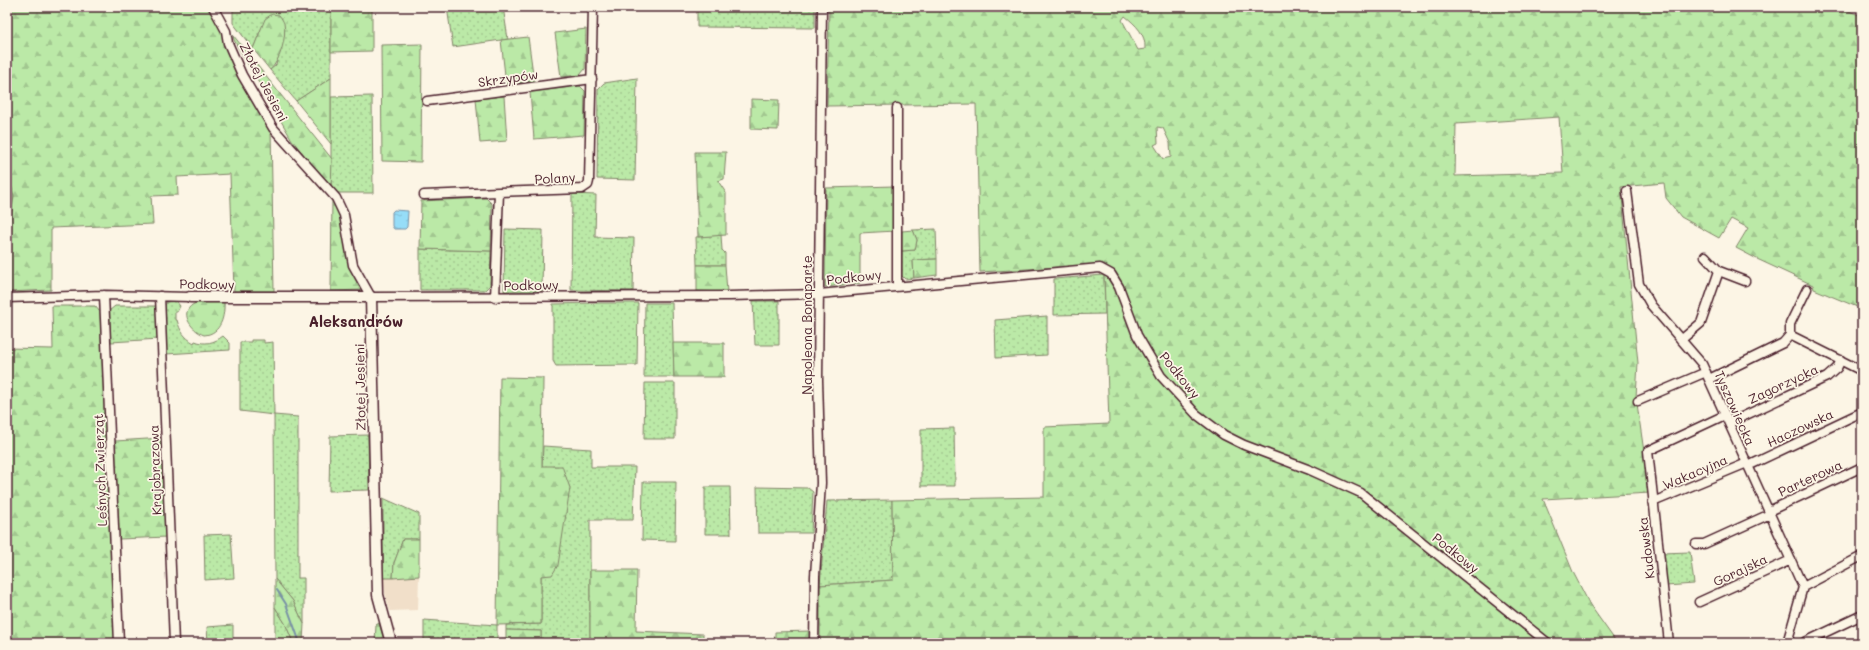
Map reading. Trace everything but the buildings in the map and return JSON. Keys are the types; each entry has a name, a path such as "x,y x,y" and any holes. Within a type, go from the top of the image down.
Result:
{"street":[{"name":"Złotej Jesieni","path":"213,7 226,31 228,43 242,74 273,128 336,198 342,207 353,265 371,297 378,595 391,643"},
{"name":"Polany","path":"499,192 582,189 588,185 593,7"},
{"name":"Napoleona Bonaparte","path":"814,643 815,576 821,483 818,380 822,7"},
{"name":"Skrzypów","path":"428,101 592,79"},
{"path":"897,108 897,286"},
{"name":"Tyszowiecka","path":"1627,191 1639,284 1651,305 1696,356 1707,375 1803,587"},
{"path":"424,195 499,192 495,298"},
{"path":"1705,256 1719,271 1745,281"},
{"name":"Podkowy","path":"7,298 160,296 495,298 819,294 1100,268 1111,274 1119,286 1137,335 1161,376 1196,414 1224,435 1244,445 1315,472 1361,493 1548,643"},
{"path":"1681,340 1701,323 1719,271"},
{"path":"1638,401 1707,375 1783,343 1790,335 1790,324 1807,289"},
{"name":"Leśnych Zwierząt","path":"104,296 119,643"},
{"name":"Krajobrazowa","path":"160,296 174,643"},
{"path":"1790,335 1862,371"},
{"name":"Zagorzycka","path":"1729,423 1827,376 1837,368 1841,360"},
{"name":"Haczowska","path":"1748,464 1862,412"},
{"name":"Kudowska","path":"1669,643 1648,451 1725,415"},
{"name":"Wakacyjna","path":"1653,502 1748,464"},
{"name":"Parterowa","path":"1696,544 1704,544 1862,467"},
{"path":"1787,643 1803,587 1862,556"},
{"name":"Gorajska","path":"1699,602 1791,560"},
{"path":"1803,643 1862,615"}],"shaded area":[{"path":"419,576 418,610 390,611 383,578"}],"green space":[{"path":"7,7 209,7 271,130 274,291 234,291 230,174 177,177 178,195 151,196 153,224 51,228 51,290 8,292 7,241 14,196 10,181 7,179"},
{"path":"233,7 331,7 331,78 296,101 270,70 276,65 283,38 261,29 253,49 233,23"},
{"path":"331,7 372,7 372,51 331,52"},
{"path":"447,7 503,7 508,39 453,47"},
{"path":"697,7 815,7 815,28 697,27"},
{"path":"829,7 1838,7 1862,16 1862,309 1814,289 1813,285 1736,248 1748,228 1731,219 1719,238 1681,217 1666,198 1664,183 1621,187 1638,363 1636,397 1650,493 1543,499 1573,572 1590,605 1617,643 1452,643 1452,638 1379,643 820,643 820,585 893,580 892,500 1044,497 1044,427 1109,424 1104,275 1105,264 980,272 976,104 827,106","holes":["1125,16 1140,30 1144,39 1145,49 1138,50 1122,20","1559,117 1563,173 1455,176 1456,124","1157,127 1163,128 1170,143 1171,157 1163,159 1154,145 1158,143"]},
{"path":"272,14 279,15 284,23 285,29 284,42 280,55 270,70 253,49 265,19"},
{"path":"586,29 585,69 580,75 561,77 555,33"},
{"path":"233,35 332,159 331,189 292,140 234,40"},
{"path":"528,37 534,81 506,84 501,40"},
{"path":"422,44 421,162 382,161 381,45"},
{"path":"331,78 331,144 296,101"},
{"path":"637,78 635,180 597,179 598,89 604,83"},
{"path":"580,86 585,91 584,135 534,139 530,92"},
{"path":"372,96 373,193 335,193 331,189 331,97"},
{"path":"504,96 507,141 480,143 476,99"},
{"path":"751,99 779,100 778,130 751,129"},
{"path":"695,152 726,152 724,179 718,181 726,193 726,235 698,237"},
{"path":"7,179 10,181 14,196 7,241"},
{"path":"894,186 895,231 860,233 860,283 825,287 826,188"},
{"path":"572,194 596,195 595,237 634,238 633,291 571,290"},
{"path":"332,198 341,217 350,267 362,290 331,291"},
{"path":"486,198 492,204 491,251 420,249 421,201"},
{"path":"505,229 543,230 542,291 504,291"},
{"path":"936,229 937,259 913,260 914,278 905,279 902,276 902,251 915,250 917,240 913,230"},
{"path":"913,230 917,240 915,250 902,251 902,231"},
{"path":"721,235 722,250 725,253 725,265 697,265 696,237"},
{"path":"420,249 491,251 490,285 485,290 420,290"},
{"path":"937,259 937,275 914,278 913,260"},
{"path":"697,265 725,265 727,292 697,291"},
{"path":"1104,275 1105,314 1054,315 1054,279"},
{"path":"176,301 180,306 177,312 175,312 175,320 177,320 181,331 185,336 194,343 195,341 206,343 213,342 223,336 230,343 230,350 166,354 164,307 167,302"},
{"path":"202,301 224,301 224,312 221,323 218,328 210,334 204,335 199,333 191,325 187,315 187,311 190,306"},
{"path":"753,301 779,301 779,345 755,345"},
{"path":"638,303 637,365 556,366 553,361 553,304"},
{"path":"645,303 672,303 674,377 644,377"},
{"path":"52,306 95,306 100,312 115,643 7,643 7,348 53,349"},
{"path":"115,306 158,306 159,339 111,342 109,311"},
{"path":"1047,316 1047,355 996,358 995,320"},
{"path":"251,340 264,340 264,343 273,342 274,415 240,411 240,342 251,342"},
{"path":"673,343 724,343 724,377 674,377"},
{"path":"500,377 543,378 542,466 562,466 570,488 558,565 552,575 541,576 541,624 497,625"},
{"path":"645,383 675,383 675,439 644,439"},
{"path":"274,415 298,417 298,578 304,578 304,624 293,601 275,579"},
{"path":"954,428 955,486 921,486 921,429"},
{"path":"368,435 369,490 329,491 330,436"},
{"path":"163,438 167,537 119,539 115,441"},
{"path":"543,446 591,449 591,467 635,467 633,520 590,520 590,643 541,643 541,631 506,630 506,625 541,624 541,576 570,488 566,479 542,466"},
{"path":"643,482 676,482 675,541 642,540"},
{"path":"705,487 730,487 731,534 705,534"},
{"path":"757,487 808,488 813,492 811,533 758,533"},
{"path":"383,498 419,514 419,539 403,539 394,563 393,578 383,578"},
{"path":"892,500 893,580 820,585 827,501"},
{"path":"231,534 234,578 205,580 204,535"},
{"path":"403,539 419,539 419,576 393,578 394,563"},
{"path":"1690,552 1694,584 1666,586 1662,553"},
{"path":"590,570 637,570 636,631 703,634 703,643 590,643"},
{"path":"275,579 293,601 304,624 303,642 293,642 285,623 275,607"},
{"path":"275,607 285,623 293,642 325,643 275,643"},
{"path":"424,620 497,625 497,643 424,643"},
{"path":"379,623 385,643 375,643 376,625"},
{"path":"233,625 233,643 208,643 207,627"},
{"path":"506,630 541,631 541,643 502,643 502,639 506,639"},
{"path":"810,631 810,643 775,643 775,632"}],"water":[{"path":"394,210 408,211 407,227 405,229 394,229 392,226 392,212"}],"waterway":[{"path":"277,590 286,604 300,643"}],"district":[{"name":"Aleksandrów","path":"356,322"}]}
